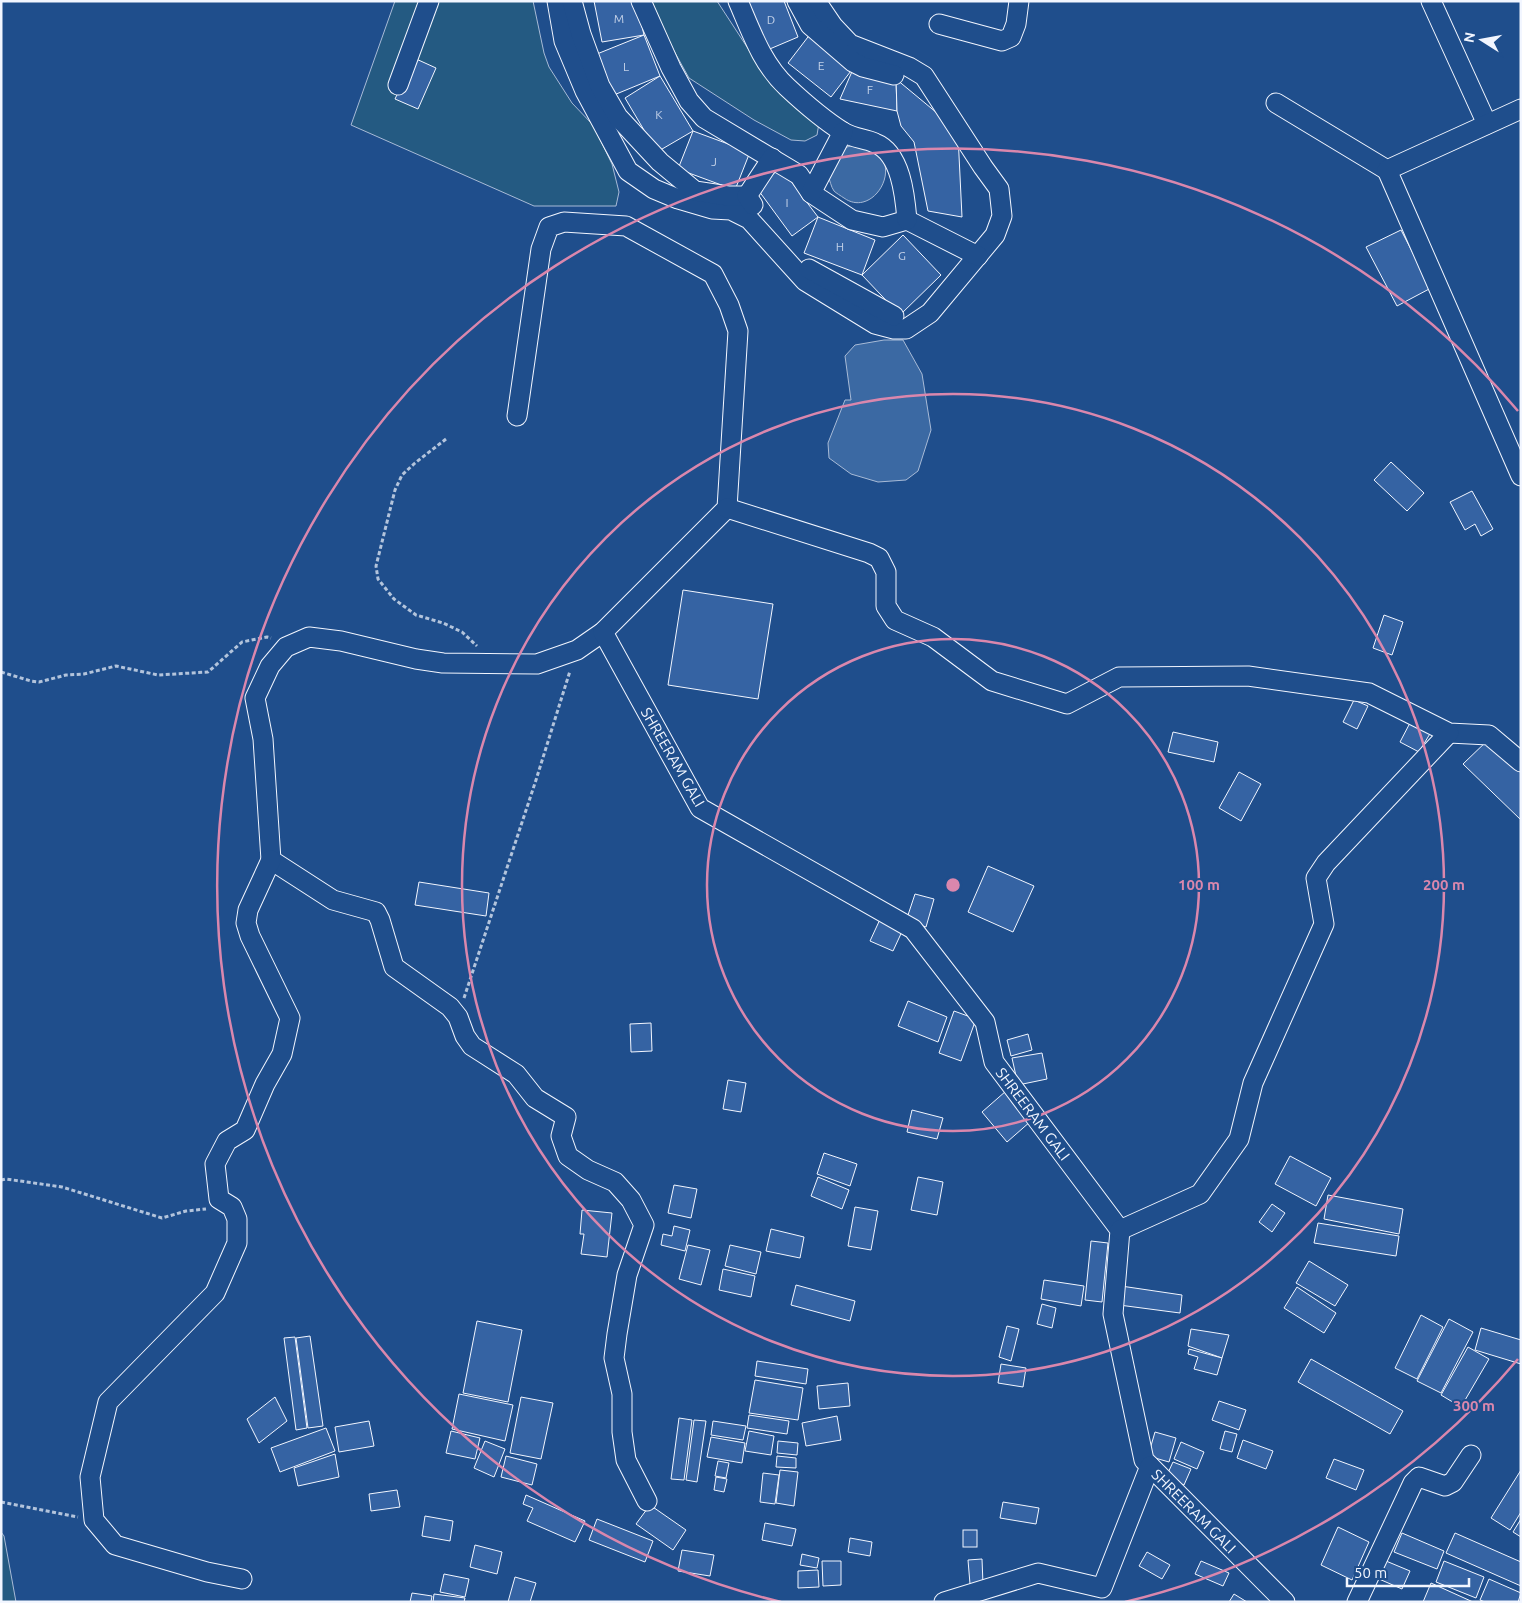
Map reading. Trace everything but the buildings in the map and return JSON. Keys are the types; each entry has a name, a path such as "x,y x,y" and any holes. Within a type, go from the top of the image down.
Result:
{"street":[{"path":"398,85 429,1"},
{"path":"557,1 564,41 585,91 628,170 654,189 678,199 712,209 731,210 749,219 805,282 875,324 894,329 906,329 930,313 995,235 1002,216 999,189 924,76 909,66 850,44 833,26 816,1"},
{"path":"572,1 581,34 600,86 618,117 660,162 695,191 728,196 747,196"},
{"path":"641,1 671,68 689,100 704,118 716,127 800,175 811,193 852,220 883,227 907,220 978,256"},
{"path":"738,1 764,58 785,86 844,132 857,139 875,142 887,150 894,161 905,192 907,220"},
{"path":"798,1 810,25 853,62 863,68 894,75"},
{"path":"939,24 1002,41 1011,37 1016,24 1019,1"},
{"path":"1435,2 1487,124"},
{"path":"1276,103 1386,170 1521,476"},
{"path":"1386,170 1521,109"},
{"path":"811,193 844,132"},
{"path":"747,196 772,158"},
{"path":"747,196 768,226 805,266 816,274 894,316"},
{"path":"242,1579 207,1572 115,1545 94,1520 90,1477 108,1402 214,1293 237,1243 237,1220 232,1207 219,1199 215,1164 227,1141 245,1130 265,1084 282,1054 290,1018 250,936 246,923 248,910 272,860 263,739 255,698 270,666 286,647 309,637 341,641 416,659 443,663 536,664 577,650 602,632 727,508 738,331 729,305 713,274 626,226 564,222 549,227 541,249 517,416"},
{"path":"727,508 880,558 886,572 886,606 896,620 933,637 992,681 1067,704 1119,677 1248,676 1369,693 1449,733 1489,735 1521,762"},
{"name":"SHREERAM GALI","path":"602,632 700,808 913,929 984,1022 994,1062 1120,1230 1114,1314 1144,1460 1285,1602"},
{"path":"1120,1230 1200,1194 1239,1139 1253,1083 1324,924 1316,878 1326,863 1449,733"},
{"path":"272,860 334,900 376,912 394,967 450,1007 458,1017 465,1036 472,1046 516,1074 535,1098 566,1117 561,1136 568,1156 588,1170 615,1182 632,1200 644,1226 627,1275 614,1358 622,1394 622,1432 626,1460 647,1501"},
{"path":"1357,1602 1413,1483 1419,1477 1445,1486 1453,1482 1471,1455"},
{"path":"944,1602 1038,1574 1102,1588 1150,1466"}],"path":[{"path":"446,439 415,463 402,476 395,490 376,566 378,579 394,599 416,615 443,623 462,632 495,664"},
{"path":"1,672 39,682 116,666 158,675 208,672 242,642 267,638 279,640 286,647"},
{"path":"458,1017 577,650"},
{"path":"1,1180 6,1179 62,1187 162,1218 186,1211 232,1207"},
{"path":"1,1502 94,1520"}],"shaded area":[{"path":"395,1 533,1 544,53 549,67 572,103 593,125 612,164 619,192 616,206 534,206 351,125"},
{"path":"652,1 717,1 764,73 819,123 817,135 805,141 791,140 754,120 689,78 658,22"},
{"path":"859,144 874,149 882,158 885,168 885,179 880,188 873,197 865,202 855,202 844,198 834,191 828,176 843,148"},
{"path":"884,340 903,340 922,374 931,430 918,471 906,480 878,482 851,474 829,458 828,443 845,400 851,400 845,356 855,345"},
{"path":"1,1532 4,1536 16,1602 1,1602"}]}
